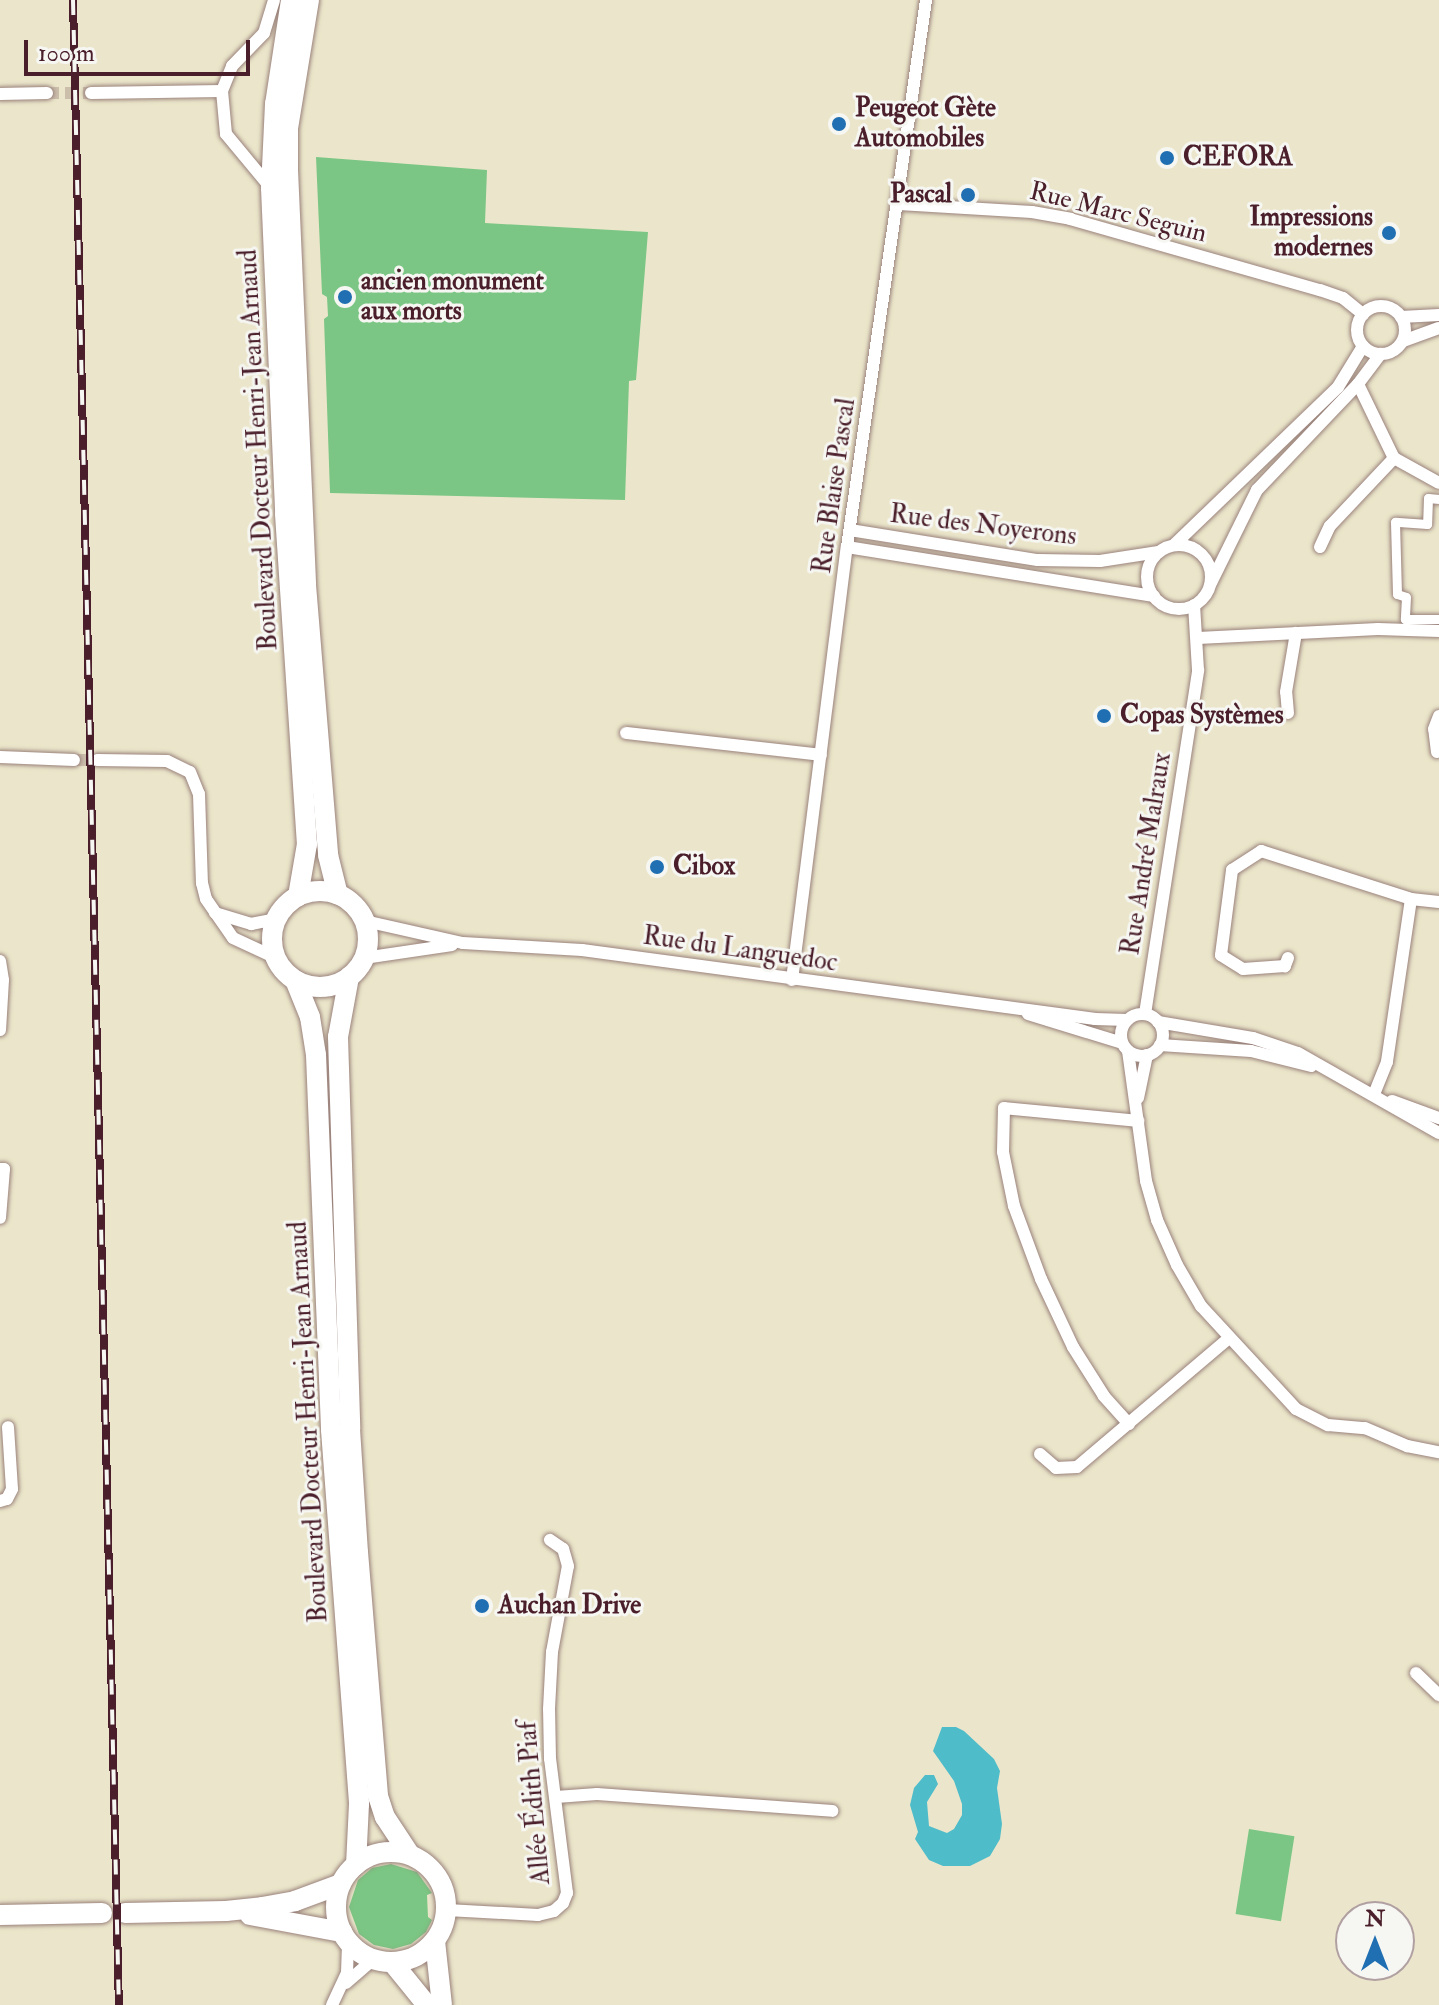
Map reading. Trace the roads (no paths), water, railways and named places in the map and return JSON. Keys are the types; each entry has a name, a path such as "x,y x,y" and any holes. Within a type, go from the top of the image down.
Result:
{"main road":[{"name":"Boulevard Docteur Henri-Jean Arnaud","path":"291,0 275,104 271,188 285,514 307,844 298,896"},
{"name":"Boulevard Docteur Henri-Jean Arnaud","path":"309,0 288,128 288,170 306,585 328,855 338,895"},
{"path":"325,891 338,895 358,910 365,921 368,934 364,958 349,977 323,987 295,980 276,958 273,932 276,919 298,896 325,891"},
{"name":"Boulevard Docteur Henri-Jean Arnaud","path":"349,977 338,1052 350,1429 358,1552 378,1796 385,1817 410,1855"},
{"name":"Boulevard Docteur Henri-Jean Arnaud","path":"295,980 310,1017 316,1055 331,1430 359,1804 356,1865"},
{"path":"345,1937 336,1908 341,1884 356,1865 376,1854 410,1855 423,1861 441,1882 447,1910 435,1941 442,2005"},
{"path":"125,1913 226,1911 295,1901 341,1884"},
{"path":"226,1911 345,1937 383,1960 427,2005"},
{"path":"0,1915 102,1913"},
{"path":"383,1960 416,1956 435,1941"}],"street":[{"path":"271,188 226,134 222,91 232,66 264,33 274,0"},
{"name":"Rue Blaise Pascal","path":"792,980 847,547 899,204 926,0"},
{"path":"91,93 222,91"},
{"path":"0,94 47,93"},
{"name":"Rue Marc Seguin","path":"899,204 1032,212 1070,219 1320,290 1343,298 1363,314"},
{"path":"1403,341 1405,329 1395,310 1378,306 1363,314 1357,334 1363,346 1381,354 1390,353 1403,341 1439,328"},
{"path":"1401,317 1439,315"},
{"path":"1363,346 1338,387 1175,544 1158,552 1148,578 1154,596 1172,608 1194,605 1207,594 1257,490 1358,384 1381,354"},
{"path":"1358,384 1394,458 1439,483"},
{"path":"1320,547 1330,526 1394,458"},
{"path":"1439,499 1428,498 1427,524 1395,522 1397,594 1406,597 1405,619 1439,619"},
{"name":"Rue des Noyerons","path":"850,530 1038,560 1100,561 1158,552"},
{"path":"1175,544 1200,552 1211,572 1211,583"},
{"name":"Rue des Noyerons","path":"847,547 1154,596"},
{"name":"Rue André Malraux","path":"1145,1014 1198,670 1194,605"},
{"path":"1198,638 1439,631"},
{"path":"1288,713 1286,692 1296,633"},
{"path":"1437,752 1434,729 1439,716"},
{"path":"626,733 821,755"},
{"path":"0,757 74,760"},
{"path":"97,760 167,761 190,772 199,794 202,883 215,913 233,938 276,958"},
{"path":"1288,958 1285,966 1243,969 1221,955 1232,870 1261,851 1411,899 1439,902"},
{"path":"1374,1094 1387,1062 1411,899"},
{"path":"215,913 251,924 276,919"},
{"name":"Rue du Languedoc","path":"365,921 463,943 582,950 792,980 1127,1020"},
{"name":"Rue du Languedoc","path":"364,958 463,943"},
{"path":"0,961 3,997 0,1030"},
{"name":"Rue du Languedoc","path":"1010,1008 1125,1047"},
{"path":"1439,1118 1374,1094 1270,1042 1158,1022 1145,1014 1127,1020 1121,1030 1137,1105 1146,1181 1157,1220 1177,1265 1201,1306 1296,1409 1328,1425 1365,1428 1407,1446 1439,1452"},
{"path":"1137,1105 1147,1055 1160,1045 1163,1033 1158,1022"},
{"path":"1160,1045 1251,1051 1325,1069"},
{"path":"1125,1047 1147,1055"},
{"path":"1374,1094 1419,1125 1439,1133"},
{"path":"1129,1424 1104,1396 1073,1347 1041,1279 1014,1206 1003,1152 1004,1108 1138,1121"},
{"path":"0,1169 4,1169 0,1218"},
{"path":"1040,1454 1056,1468 1077,1467 1229,1338"},
{"path":"0,1501 7,1499 12,1489 8,1427"},
{"name":"Allée Édith Piaf","path":"447,1910 515,1916 554,1911 563,1903 568,1883 550,1759 549,1675 568,1566 563,1549 550,1540"},
{"path":"1416,1673 1439,1695"},
{"path":"556,1797 597,1794 832,1811"},
{"path":"332,2005 343,1985 345,1937"},
{"path":"343,1985 383,1960"}],"water":[{"path":"942,1727 956,1727 964,1731 994,1759 1000,1771 997,1788 1002,1824 1000,1839 990,1856 970,1866 943,1866 929,1860 915,1839 918,1832 910,1805 914,1788 925,1775 934,1775 938,1784 927,1802 929,1826 947,1833 954,1829 962,1815 962,1804 954,1781 933,1751"}],"tunnel":[{"path":"47,93 91,93"},
{"path":"74,760 97,760"}],"railway":[{"path":"73,0 119,2005"}],"place":[{"name":"Peugeot Gète Automobiles","path":"839,124"},
{"name":"CEFORA","path":"1167,158"},
{"name":"Pascal","path":"968,195"},
{"name":"Impressions modernes","path":"1389,233"},
{"name":"ancien monument aux morts","path":"345,297"},
{"name":"Copas Systèmes","path":"1104,716"},
{"name":"Cibox","path":"657,867"},
{"name":"Auchan Drive","path":"482,1606"}]}
